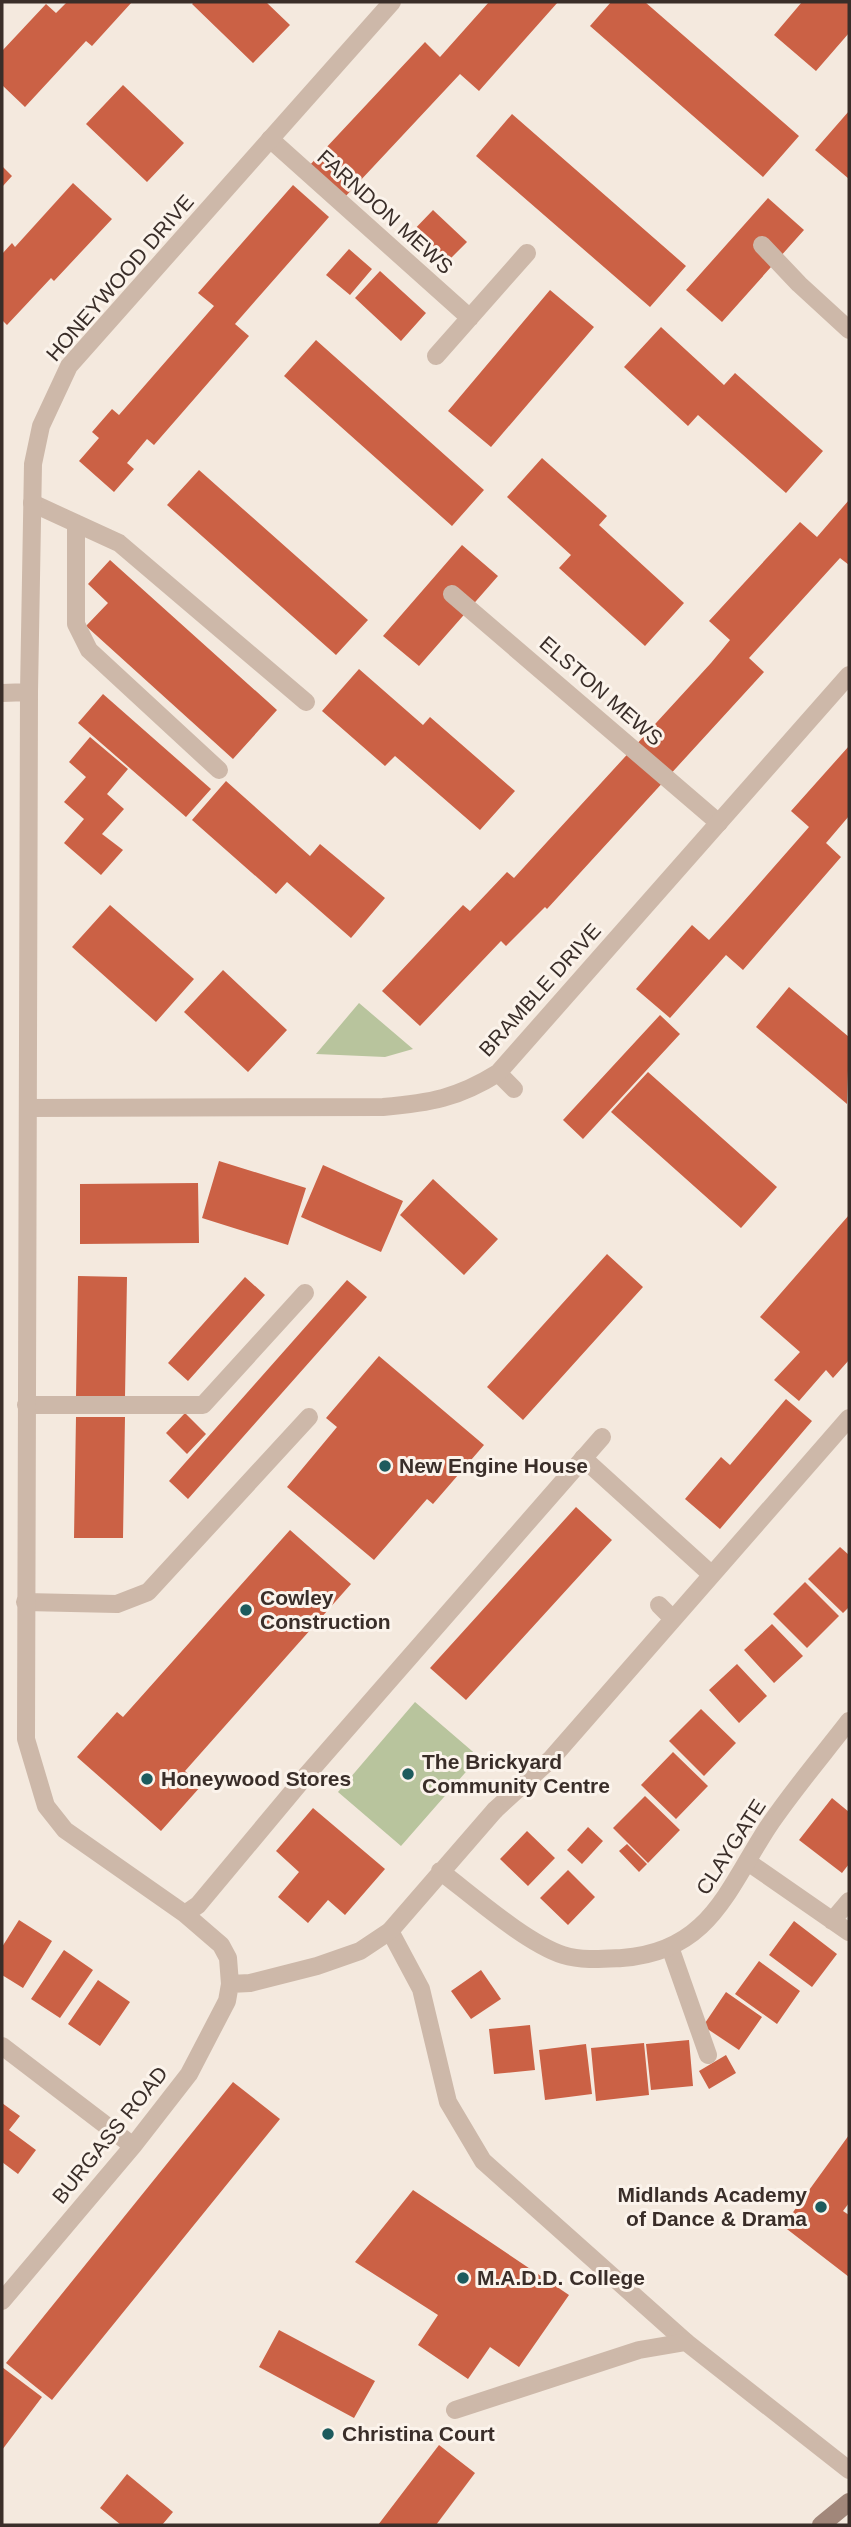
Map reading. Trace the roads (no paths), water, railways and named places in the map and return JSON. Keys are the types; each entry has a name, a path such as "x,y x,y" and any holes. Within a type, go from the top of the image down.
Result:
{"main road":[{"path":"821,2525 849,2502"}],"street":[{"name":"HONEYWOOD DRIVE","path":"230,1984 228,1958 220,1945 185,1914 65,1830 46,1807 26,1740 29,692 33,464 41,426 69,366 392,2"},
{"name":"FARNDON MEWS","path":"270,139 470,318"},
{"path":"762,245 849,330"},
{"path":"436,356 527,253"},
{"path":"32,503 119,543 306,702"},
{"path":"76,523 76,624 89,650 219,770"},
{"name":"ELSTON MEWS","path":"452,594 719,823"},
{"name":"BRAMBLE DRIVE","path":"28,1108 383,1107 452,1098 499,1073 849,675"},
{"path":"2,693 29,692"},
{"path":"499,1073 514,1088"},
{"path":"26,1405 203,1405 305,1293"},
{"path":"25,1602 117,1604 148,1591 309,1418"},
{"path":"230,1984 250,1983 317,1966 360,1951 390,1931 495,1811 551,1759 849,1418"},
{"path":"185,1914 198,1905 304,1778 602,1437"},
{"path":"583,1458 712,1575"},
{"path":"659,1605 673,1619"},
{"name":"CLAYGATE","path":"440,1871 532,1939 562,1955 585,1959 638,1957 670,1947 695,1934 719,1910 768,1827 849,1721"},
{"path":"748,1862 849,1932"},
{"path":"832,1921 849,1901"},
{"path":"390,1931 421,1989 448,2102 483,2161 686,2343 849,2470"},
{"path":"670,1947 708,2055"},
{"name":"BURGASS ROAD","path":"2,2301 133,2147 189,2074 228,2001 230,1984"},
{"path":"2,2046 133,2147"},
{"path":"451,2411 639,2350 686,2343"}],"place":[{"name":"New Engine House","path":"385,1466"},
{"name":"Cowley Construction","path":"246,1610"},
{"name":"The Brickyard Community Centre","path":"408,1774"},
{"name":"Honeywood Stores","path":"147,1779"},
{"name":"Midlands Academy of Dance & Drama","path":"821,2207"},
{"name":"M.A.D.D. College","path":"463,2278"},
{"name":"Christina Court","path":"328,2434"}]}
